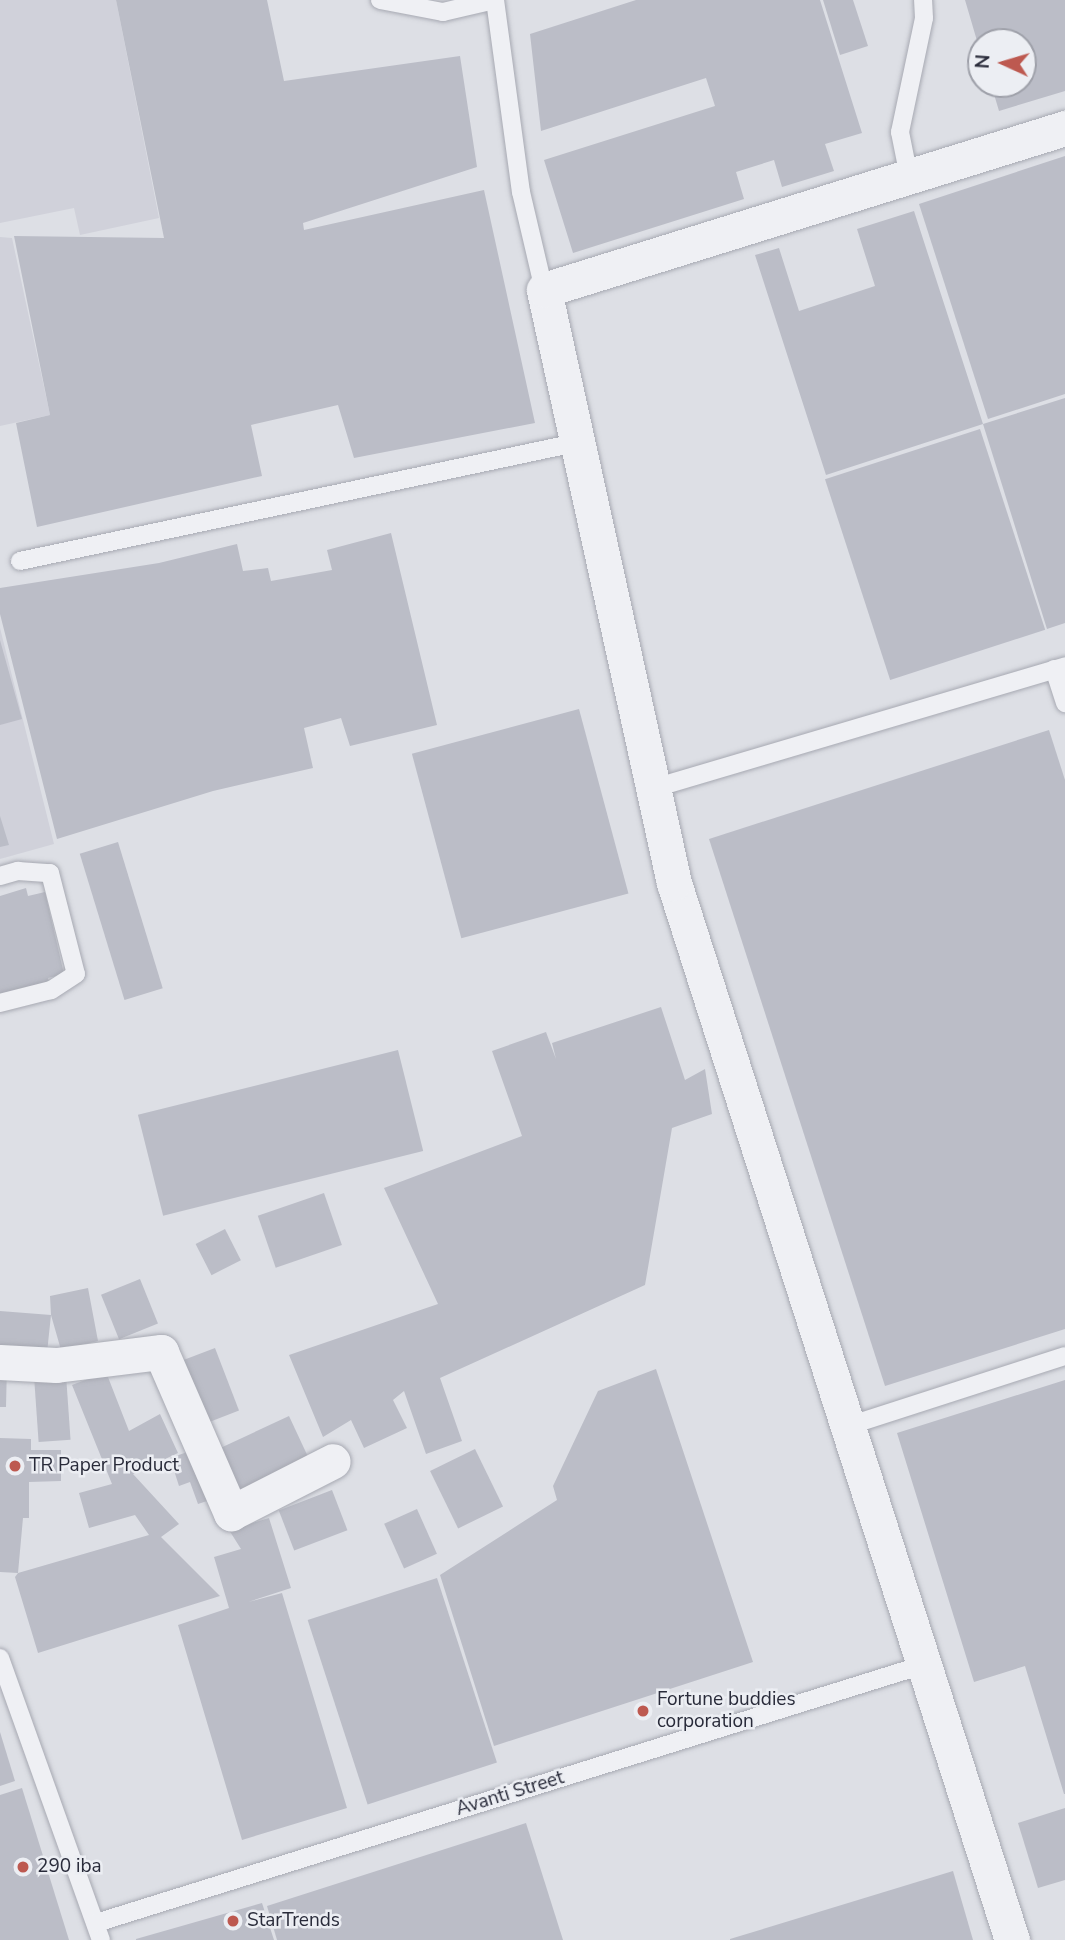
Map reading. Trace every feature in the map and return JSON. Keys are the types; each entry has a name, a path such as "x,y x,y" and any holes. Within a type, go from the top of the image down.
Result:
{"street":[{"path":"1012,1940 845,1427 674,883 575,443 544,290 1065,128"},
{"path":"0,1362 56,1365 161,1352 231,1513 332,1461"}],"lane":[{"path":"380,0 443,12 494,0 521,192 544,290"},
{"path":"909,177 900,132 924,18 923,0"},
{"path":"20,561 575,443"},
{"path":"651,789 1059,667 1065,703"},
{"path":"0,876 18,871 50,873 76,974 51,990 0,1003"},
{"path":"845,1427 1065,1356"},
{"path":"0,1658 98,1932"},
{"name":"Avanti Street","path":"98,1932 923,1665"}],"shaded area":[{"path":"0,0 116,0 159,218 80,235 74,208 0,223"},
{"path":"0,237 12,238 50,415 0,426"},
{"path":"0,628 54,844 0,859"}],"building":[{"path":"116,0 267,0 284,81 460,56 477,167 303,223 304,230 484,190 535,423 354,458 338,405 251,425 262,476 37,527 16,423 50,415 14,236 164,238"},
{"path":"636,0 820,0 862,133 825,144 834,171 782,187 774,160 736,172 744,199 573,253 544,160 715,106 706,78 541,131 530,34"},
{"path":"823,0 853,0 868,46 840,55"},
{"path":"965,0 1065,0 1065,91 999,111 995,98 1037,98 1037,28 973,28"},
{"path":"1065,156 1065,394 988,419 919,204"},
{"path":"914,211 983,424 826,475 755,255 779,248 799,311 875,286 857,229"},
{"path":"1065,398 1065,623 1047,629 983,424"},
{"path":"980,429 1045,630 890,680 825,479"},
{"path":"391,533 437,725 350,746 341,718 304,728 313,768 213,791 57,839 0,614 0,588 159,563 237,544 243,571 268,568 271,581 332,570 327,550"},
{"path":"0,640 22,719 0,725"},
{"path":"579,709 628,893 461,938 412,754"},
{"path":"1049,730 1065,780 1065,1329 885,1386 709,839"},
{"path":"0,816 9,845 0,847"},
{"path":"118,842 163,988 124,1000 80,854"},
{"path":"26,888 28,896 45,892 64,974 48,978 50,987 0,999 0,896"},
{"path":"661,1007 685,1080 705,1069 712,1114 672,1128 645,1285 440,1378 462,1441 426,1454 404,1391 393,1400 407,1428 364,1448 351,1420 323,1437 289,1355 438,1304 384,1188 522,1136 492,1051 546,1032 556,1059 552,1043"},
{"path":"398,1050 423,1151 163,1216 138,1115"},
{"path":"324,1193 342,1245 276,1268 258,1216"},
{"path":"225,1229 241,1260 211,1275 196,1244"},
{"path":"140,1279 158,1324 119,1339 101,1295"},
{"path":"88,1288 98,1341 61,1350 51,1315 50,1296"},
{"path":"0,1311 51,1315 46,1362 0,1358"},
{"path":"215,1348 239,1411 202,1425 178,1362"},
{"path":"0,1364 7,1364 6,1407 0,1407"},
{"path":"656,1369 753,1662 494,1746 440,1575 557,1500 553,1486 598,1391"},
{"path":"106,1372 129,1431 160,1414 178,1453 133,1474 179,1524 161,1537 220,1596 38,1653 15,1577 18,1573 149,1535 135,1515 89,1528 79,1493 112,1484 72,1385"},
{"path":"66,1375 71,1440 39,1442 34,1377"},
{"path":"1065,1380 1064,1794 1025,1666 974,1682 897,1433"},
{"path":"289,1416 313,1467 234,1504 210,1453"},
{"path":"0,1438 31,1439 31,1450 61,1450 61,1481 29,1482 29,1518 23,1518 18,1573 0,1572"},
{"path":"196,1449 213,1499 198,1504 190,1482 179,1486 170,1458"},
{"path":"475,1449 503,1507 458,1528 430,1471"},
{"path":"332,1490 347,1530 294,1551 279,1510"},
{"path":"417,1509 437,1554 404,1568 384,1524"},
{"path":"269,1518 291,1588 248,1602 282,1593 347,1808 242,1840 178,1625 229,1608 214,1557 241,1549 229,1530"},
{"path":"437,1578 497,1763 368,1805 308,1620"},
{"path":"0,1732 15,1781 0,1786"},
{"name":"290 iba","path":"22,1788 69,1940 0,1940 0,1795"},
{"path":"1065,1808 1065,1880 1038,1888 1018,1823"},
{"path":"526,1823 563,1940 277,1940 267,1906"},
{"path":"953,1871 973,1940 730,1940 730,1939"},
{"name":"StarTrends","path":"262,1903 274,1940 136,1940 136,1939"}],"place":[{"name":"TR Paper Product","path":"15,1466"},
{"name":"Fortune buddies corporation","path":"643,1711"},
{"name":"290 iba","path":"23,1867"},
{"name":"StarTrends","path":"233,1921"}]}
